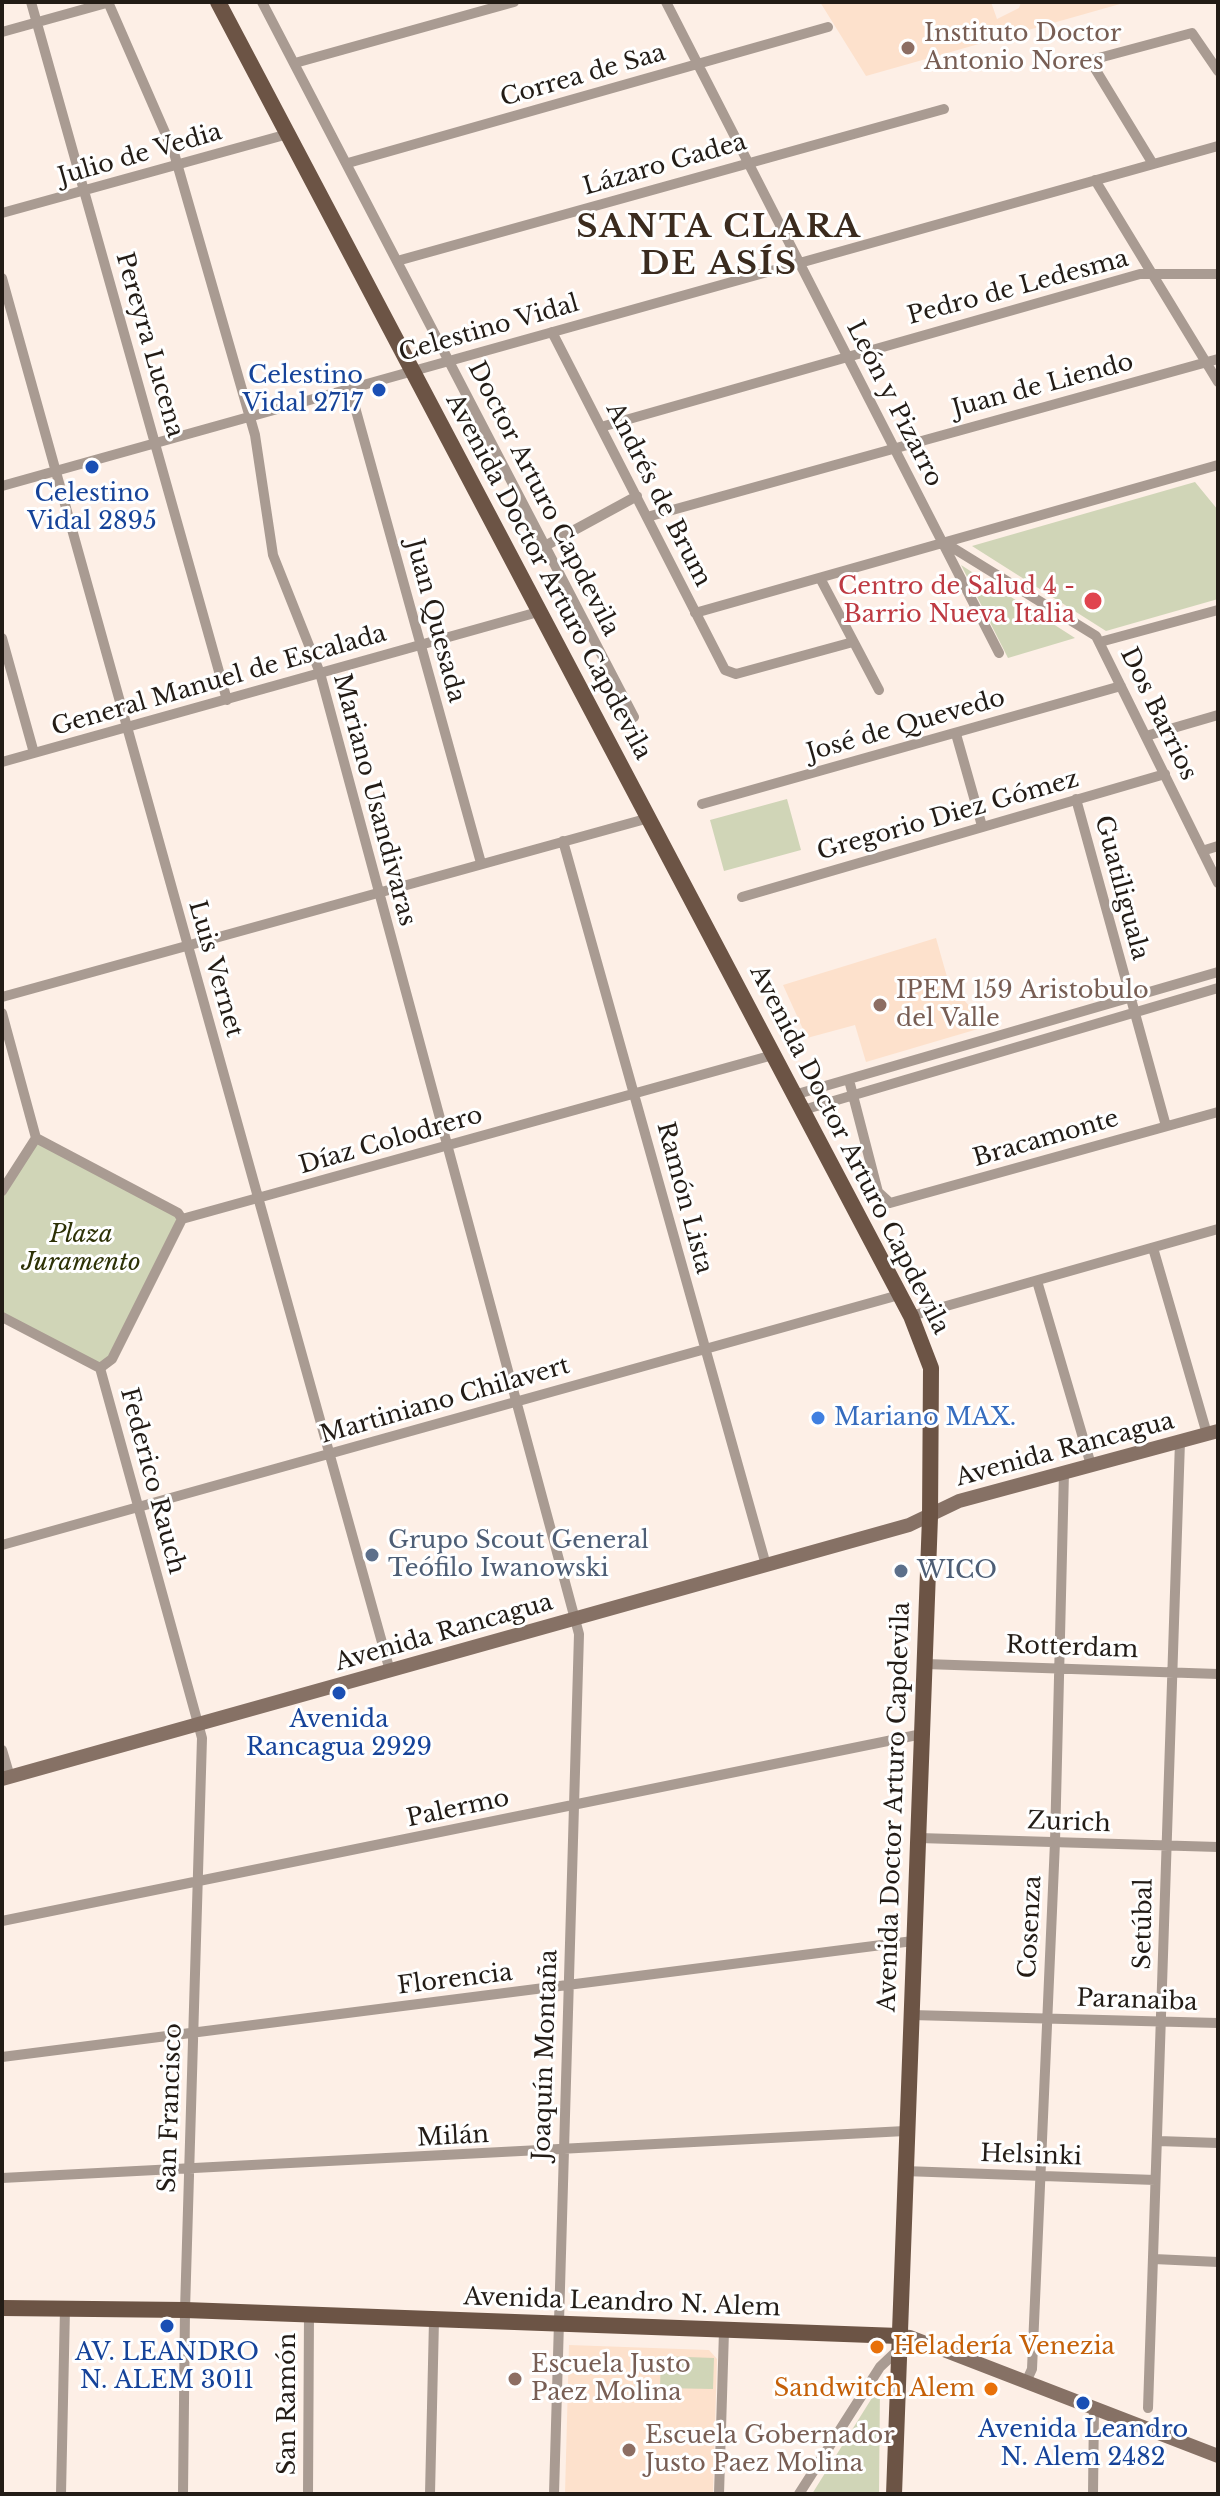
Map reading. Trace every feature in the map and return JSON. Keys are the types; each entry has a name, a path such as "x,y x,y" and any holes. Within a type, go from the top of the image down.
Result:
{"main road":[{"name":"Avenida Doctor Arturo Capdevila","path":"218,2 911,1316 931,1368 930,1517 894,2494"},
{"name":"Avenida Rancagua","path":"6,1778 766,1565 930,1517 959,1501 1212,1432"},
{"name":"Avenida Leandro N. Alem","path":"2,2308 309,2314 724,2331 899,2342 910,2337 1218,2456"}],"street":[{"name":"Pereyra Lucena","path":"31,2 227,700"},
{"path":"2,32 109,2"},
{"name":"Mariano Usandivaras","path":"109,2 178,166 251,417 273,555 320,673 446,1147 577,1618"},
{"name":"Doctor Arturo Capdevila","path":"262,2 634,717"},
{"path":"295,63 514,2"},
{"name":"León y Pizarro","path":"666,2 999,653"},
{"name":"Correa de Saa","path":"348,163 828,27"},
{"path":"1153,164 1093,63 1098,57 1188,32 1195,35 1218,71"},
{"name":"Lázaro Gadea","path":"397,261 944,109"},
{"name":"Julio de Vedia","path":"2,213 288,134"},
{"name":"Celestino Vidal","path":"2,486 1218,146"},
{"path":"1095,180 1218,382"},
{"name":"Pedro de Ledesma","path":"601,427 1152,272 1218,274"},
{"name":"Luis Vernet","path":"2,278 390,1671"},
{"name":"Andrés de Brum","path":"552,332 725,670 731,674 853,642"},
{"name":"Juan de Liendo","path":"647,517 1218,359"},
{"name":"Juan Quesada","path":"350,389 481,863"},
{"path":"695,613 1218,465"},
{"path":"545,546 637,496"},
{"name":"Dos Barrios","path":"944,544 1092,633 1100,642 1218,883"},
{"path":"820,578 879,690"},
{"path":"1100,642 1218,610"},
{"name":"General Manuel de Escalada","path":"2,762 538,612"},
{"path":"2,638 34,753"},
{"name":"José de Quevedo","path":"702,804 1121,686"},
{"path":"1146,736 1218,715"},
{"path":"956,734 982,826"},
{"name":"Gregorio Diez Gómez","path":"742,897 1165,774"},
{"name":"Guatiliguala","path":"1076,799 1166,1126"},
{"path":"2,997 649,818"},
{"name":"Ramón Lista","path":"563,841 766,1565"},
{"path":"1202,851 1218,846"},
{"path":"798,1102 849,1080 1218,972"},
{"path":"798,1102 853,1094 1218,988"},
{"path":"2,1013 36,1138 2,1191"},
{"name":"Díaz Colodrero","path":"182,1219 773,1055"},
{"path":"849,1080 853,1094"},
{"name":"Bracamonte","path":"853,1094 878,1192 885,1201 895,1203 1218,1112"},
{"path":"36,1138 61,1148 178,1213 182,1219"},
{"name":"Federico Rauch","path":"182,1219 112,1359 100,1368 200,1724"},
{"path":"911,1316 1218,1229"},
{"path":"1153,1248 1212,1432"},
{"path":"1037,1281 1091,1465"},
{"name":"Martiniano Chilavert","path":"2,1545 899,1295"},
{"path":"2,1317 100,1368"},
{"name":"Setúbal","path":"1148,2408 1180,1441"},
{"name":"Cosenza","path":"1026,2382 1032,2369 1055,1842 1064,1472"},
{"name":"Joaquín Montaña","path":"554,2494 562,2151 575,1805 577,1618"},
{"name":"Rotterdam","path":"925,1664 1218,1674"},
{"name":"San Francisco","path":"183,2494 200,1724"},
{"name":"Palermo","path":"2,1921 922,1734"},
{"path":"2,1750 6,1778"},
{"name":"Zurich","path":"919,1838 1218,1847"},
{"name":"Florencia","path":"2,2057 913,1941"},
{"name":"Paranaiba","path":"911,2015 1218,2023"},
{"name":"Milán","path":"2,2178 189,2171 905,2131"},
{"path":"1158,2141 1218,2143"},
{"name":"Helsinki","path":"904,2171 1155,2180"},
{"path":"1154,2259 1218,2262"},
{"path":"61,2494 65,2308"},
{"name":"San Ramón","path":"308,2494 309,2314"},
{"path":"430,2494 434,2320"},
{"path":"719,2494 724,2331"},
{"path":"799,2494 899,2342"},
{"path":"1093,2494 1094,2408"}],"shaded area":[{"name":"Instituto Doctor Antonio Nores","path":"820,2 991,2 997,19 1019,8 1021,2 1127,2 866,76"},
{"name":"IPEM 159 Aristobulo del Valle","path":"936,938 949,984 988,1026 866,1062 855,1025 807,1038 783,985"},
{"name":"Escuela Gobernador Justo Paez Molina","path":"569,2345 709,2350 717,2359 713,2494 565,2494"}],"green space":[{"path":"1195,482 1218,510 1218,599 1106,631 972,546"},
{"path":"961,565 1075,638 1008,658"},
{"path":"787,799 801,850 724,871 710,820"},
{"name":"Plaza Juramento","path":"36,1138 182,1219 112,1359 100,1368 2,1317 2,1196"},
{"path":"661,2356 714,2358 713,2389 660,2388"},
{"path":"880,2385 879,2494 812,2494"}],"place":[{"name":"Instituto Doctor Antonio Nores","path":"908,48"},
{"name":"Celestino Vidal 2717","path":"379,390"},
{"name":"Celestino Vidal 2895","path":"92,467"},
{"name":"Centro de Salud 4 - Barrio Nueva Italia","path":"1093,601"},
{"name":"IPEM 159 Aristobulo del Valle","path":"880,1005"},
{"name":"Mariano MAX.","path":"818,1418"},
{"name":"Grupo Scout General Teófilo Iwanowski","path":"372,1555"},
{"name":"WICO","path":"901,1571"},
{"name":"Avenida Rancagua 2929","path":"339,1693"},
{"name":"AV. LEANDRO N. ALEM 3011","path":"167,2326"},
{"name":"Heladería Venezia","path":"877,2347"},
{"name":"Escuela Justo Paez Molina","path":"515,2379"},
{"name":"Sandwitch Alem","path":"991,2389"},
{"name":"Avenida Leandro N. Alem 2482","path":"1083,2403"},
{"name":"Escuela Gobernador Justo Paez Molina","path":"629,2450"}],"district":[{"name":"SANTA CLARA DE ASÍS","path":"719,246"}]}
